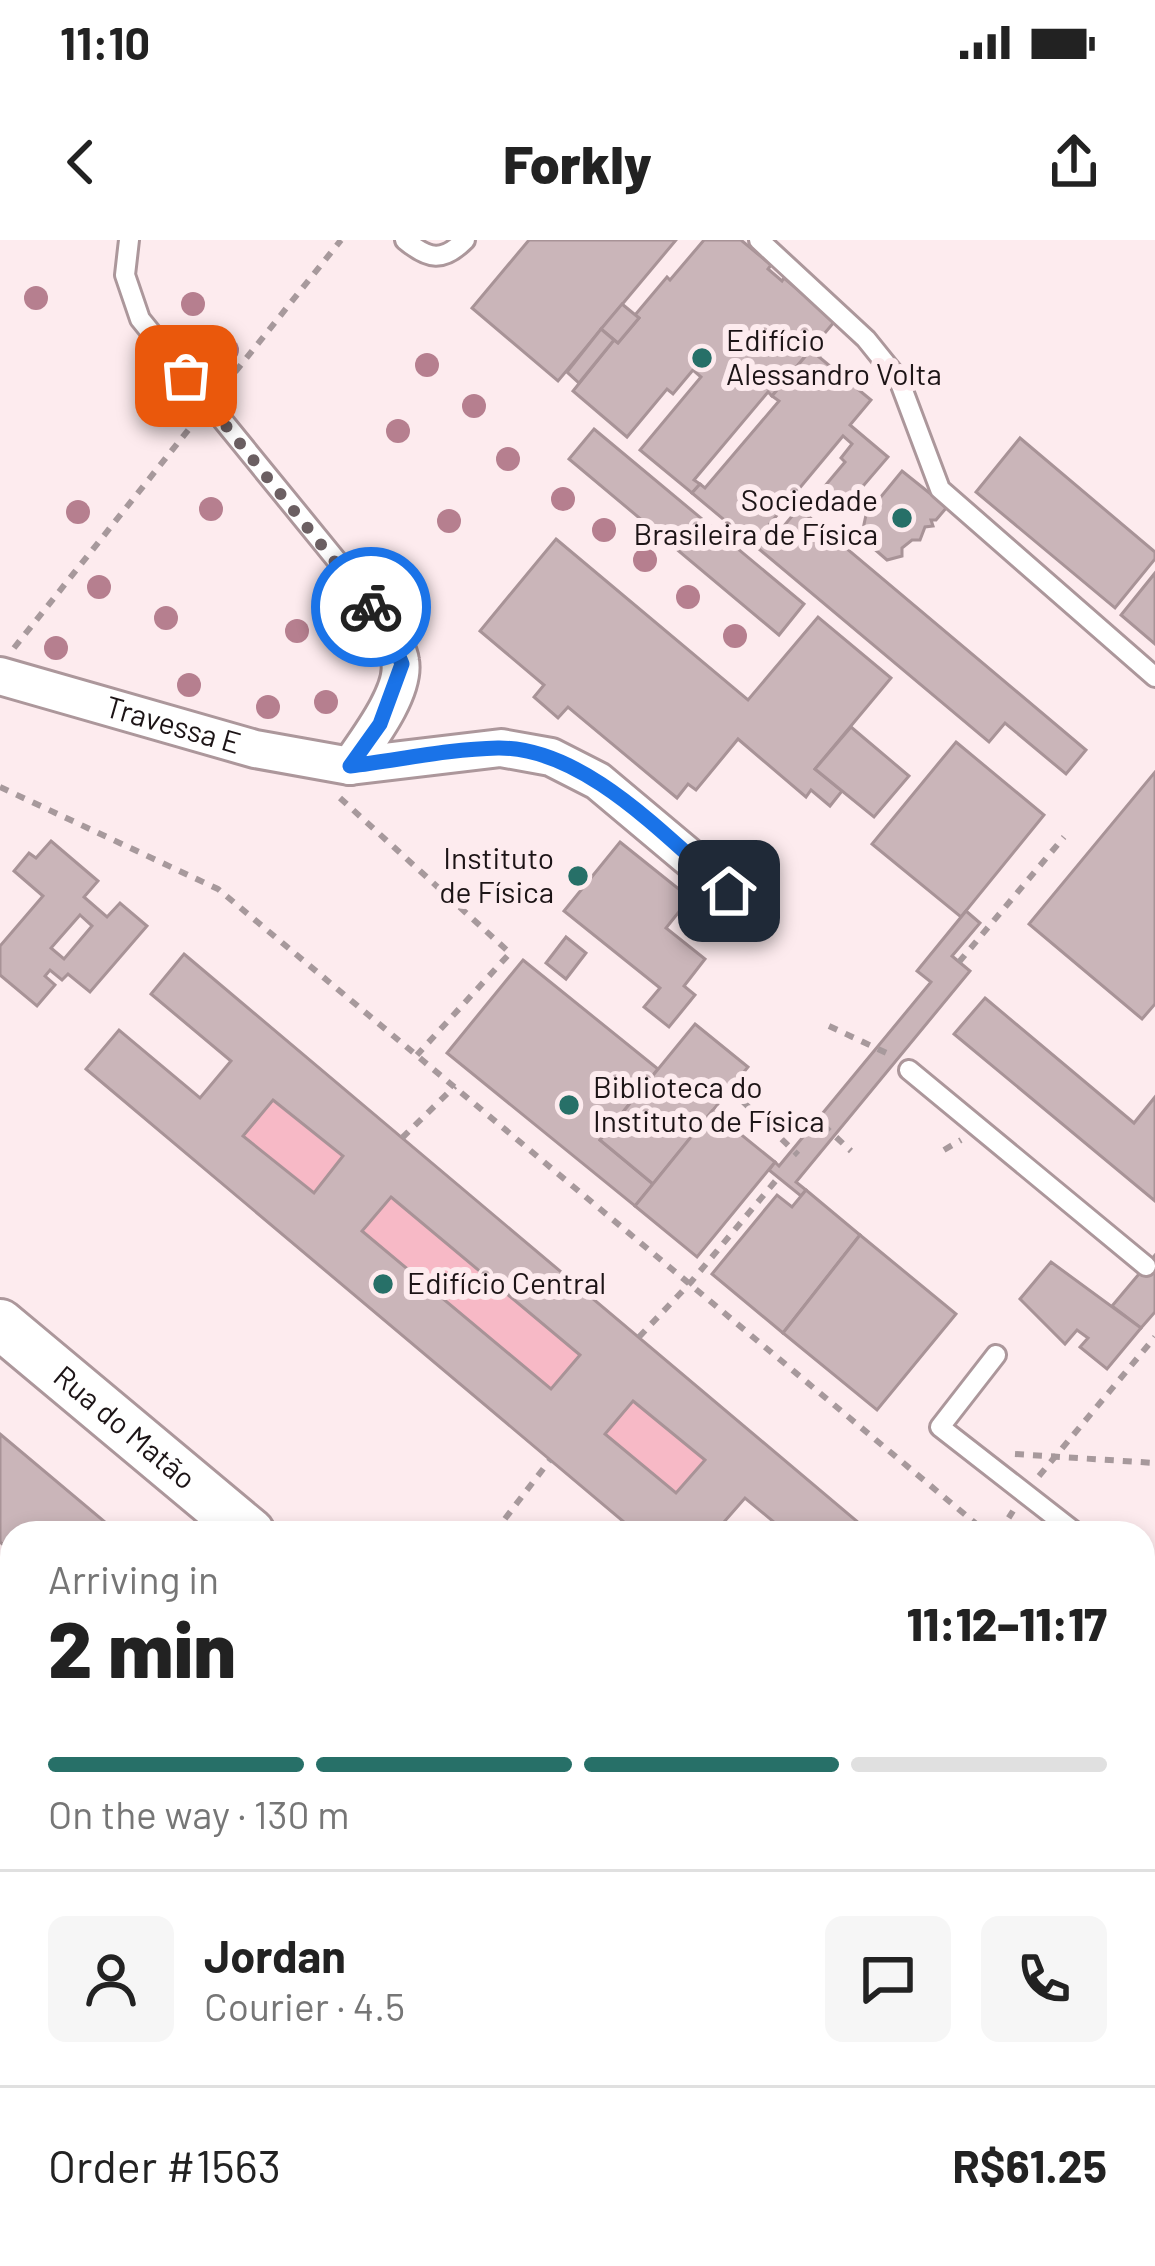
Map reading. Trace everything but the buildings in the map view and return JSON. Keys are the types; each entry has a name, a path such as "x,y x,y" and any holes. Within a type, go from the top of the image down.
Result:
{"street":[{"path":"350,766 380,724 395,690 402,664 389,633"},
{"name":"Travessa E","path":"0,676 294,757 350,766 500,748 551,757 598,781 729,891"},
{"name":"Rua do Matão","path":"0,1324 236,1521"}],"lane":[{"path":"129,240 125,275 140,320 347,574 389,633"},
{"path":"406,240 426,254 450,255 465,240"},
{"path":"759,240 866,339 899,380 940,489 1155,677"},
{"path":"909,1070 1145,1266"},
{"path":"996,1355 940,1427 1061,1521"}],"path":[{"path":"0,664 341,240"},
{"path":"294,757 510,953 417,1054"},
{"path":"0,787 218,889 973,1521"},
{"path":"959,962 1064,837"},
{"path":"830,1026 886,1050"},
{"path":"402,1138 455,1086"},
{"path":"730,1090 798,1155"},
{"path":"823,1125 851,1151"},
{"path":"639,1337 778,1178"},
{"path":"1057,1456 1155,1337"},
{"path":"1014,1454 1155,1462"},
{"path":"503,1521 550,1460"}],"shaded area":[{"path":"273,1100 343,1156 314,1193 243,1136"},
{"path":"391,1197 580,1355 551,1389 362,1231"},
{"path":"633,1401 705,1460 676,1493 605,1434"}],"way so far":[{"path":"186,376 371,607"}],"place":[{"name":"Edifício Alessandro Volta","path":"702,358"},
{"name":"Sociedade Brasileira de Física","path":"902,518"},
{"name":"Instituto de Física","path":"578,876"},
{"name":"Biblioteca do Instituto de Física","path":"569,1105"},
{"name":"Edifício Central","path":"383,1284"}],"route":[{"path":"371,607 402,664 380,724 350,766 500,748 551,757 598,781 729,891"}]}
